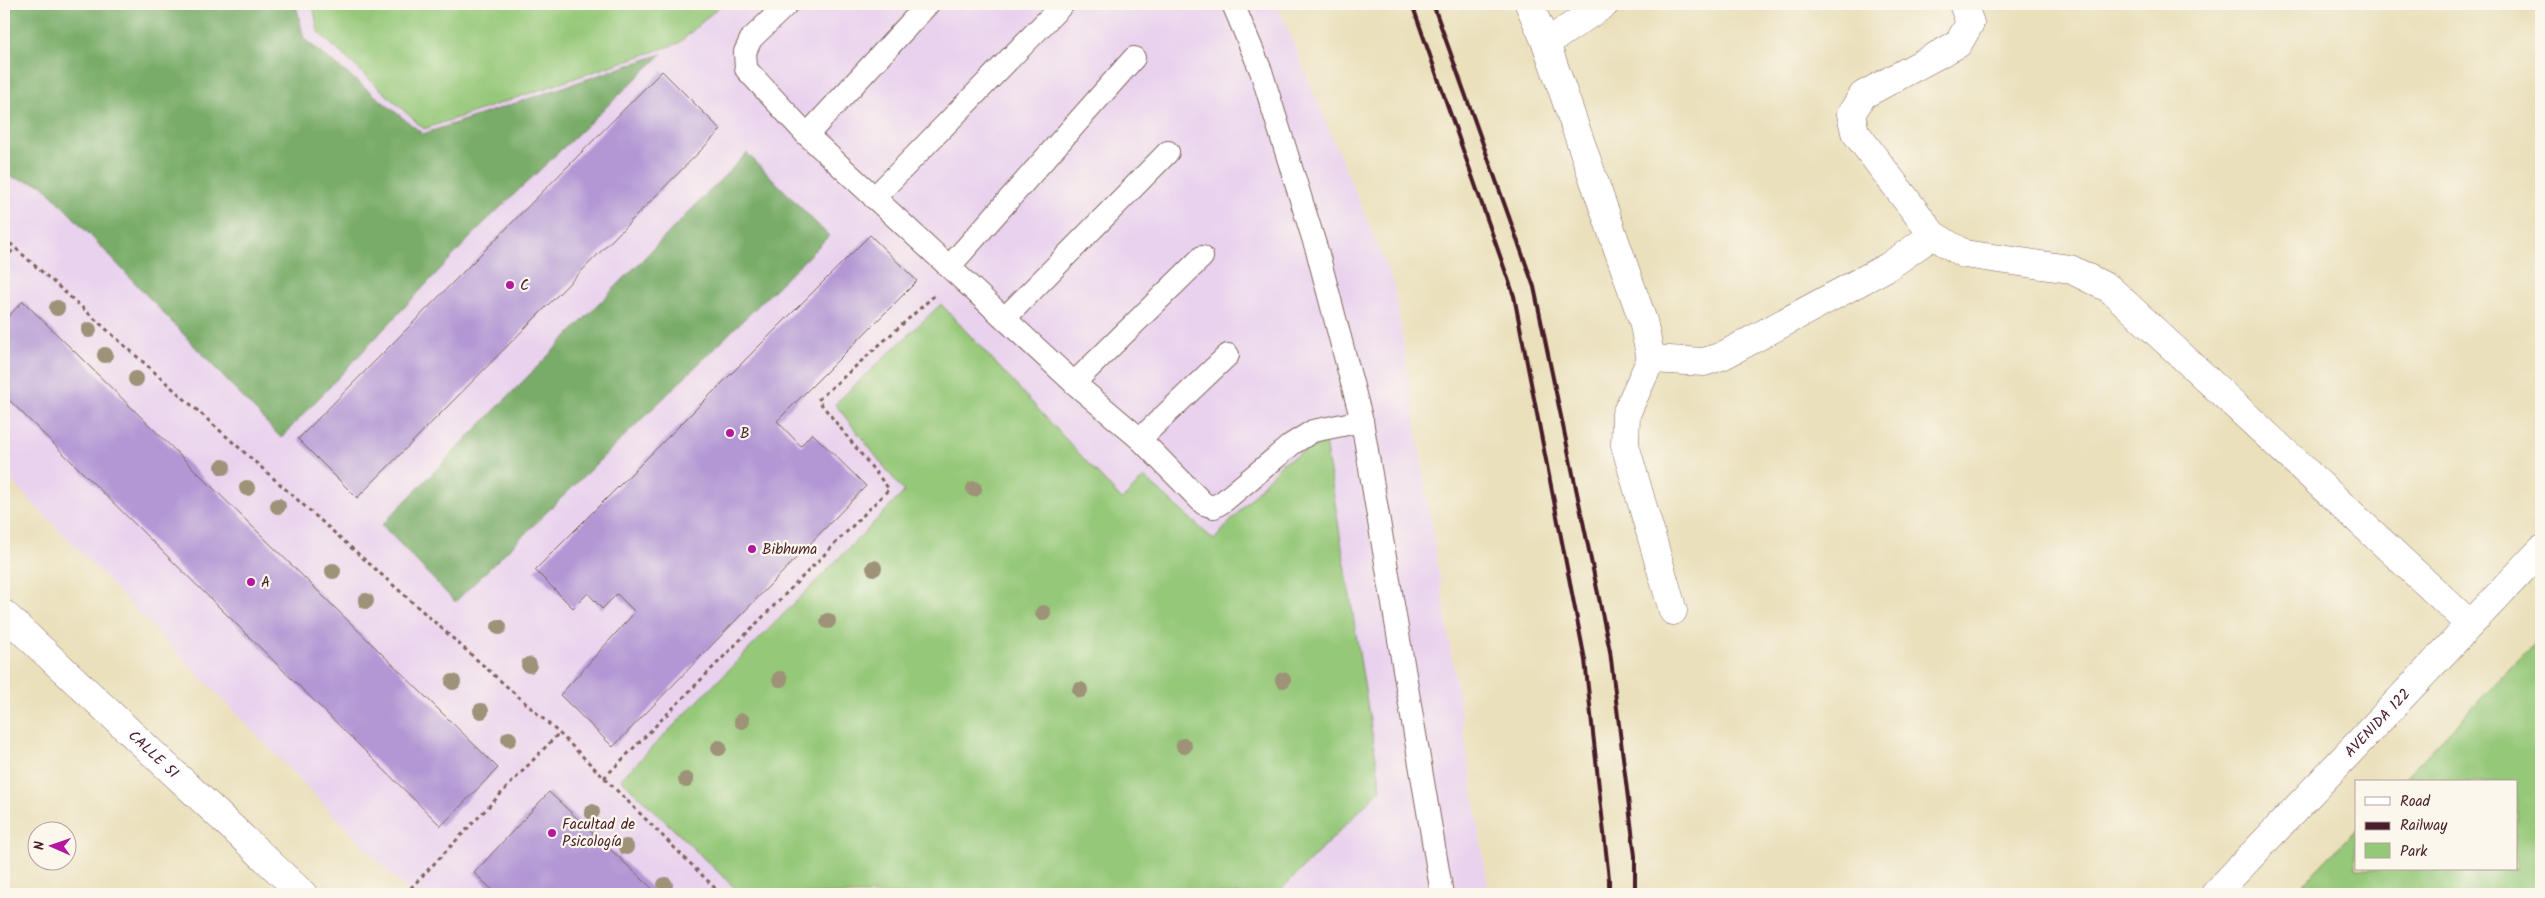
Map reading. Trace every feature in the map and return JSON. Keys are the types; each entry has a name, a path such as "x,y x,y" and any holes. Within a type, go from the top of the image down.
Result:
{"main road":[{"path":"1529,4 1546,44 1643,321 1651,360 1626,414 1625,445 1673,611"},
{"path":"1546,44 1605,4"},
{"path":"1963,4 1970,23 1958,44 1863,95 1851,114 1855,132 1933,235 1964,254 2070,269 2110,289 2470,624"},
{"path":"1651,360 1704,362 1722,356 1889,266 1933,235"},
{"name":"AVENIDA 122","path":"2215,894 2541,550"},
{"name":"CALLE 51","path":"4,614 304,894"}],"lane":[{"path":"786,4 752,39 745,52 746,69 807,135 1074,383 1140,439 1204,504 1214,507 1224,501 1292,444 1313,431 1362,421"},
{"path":"807,135 928,4"},
{"path":"874,198 1063,4"},
{"path":"1234,4 1261,71 1315,244 1362,421 1442,894"},
{"path":"948,267 1134,58"},
{"path":"1004,318 1168,152"},
{"path":"1074,383 1202,257"},
{"path":"1140,439 1228,355"}],"path":[{"path":"4,238 559,733 721,894"},
{"path":"4,259 15,248"},
{"path":"604,778 889,489 818,400 941,290"},
{"path":"405,894 559,733"}],"shaded area":[{"path":"4,4 1277,4 1394,285 1489,894 410,894 4,473"}],"green space":[{"path":"4,4 296,4 304,39 423,134 662,54 484,223 281,438 42,184 4,176"},
{"path":"313,4 722,4 679,43 424,129 318,32"},
{"path":"747,153 829,236 455,602 382,525"},
{"path":"941,304 1122,500 1144,477 1214,540 1282,463 1325,441 1381,789 1277,894 741,894 621,779 904,492 835,404"},
{"path":"2541,636 2541,894 2293,894 2355,830 2355,870 2518,870 2518,780 2403,780"}],"building":[{"name":"C","path":"662,71 721,130 357,498 298,439"},
{"path":"870,235 917,281 777,421 801,446 812,433 866,486 613,747 560,695 635,612 617,594 602,609 588,593 573,608 535,570"},
{"name":"A","path":"23,301 498,768 441,826 4,395 4,321"},
{"name":"Facultad de Psicología","path":"549,792 658,894 497,894 474,873"}],"railway":[{"path":"1412,4 1514,296 1585,660 1609,879 1609,894"},
{"path":"1433,4 1534,287 1610,651 1635,856 1635,894"}],"place":[{"name":"C","path":"510,285"},
{"name":"B","path":"730,433"},
{"name":"Bibhuma","path":"752,549"},
{"name":"A","path":"251,582"},
{"name":"Facultad de Psicología","path":"552,833"}]}
